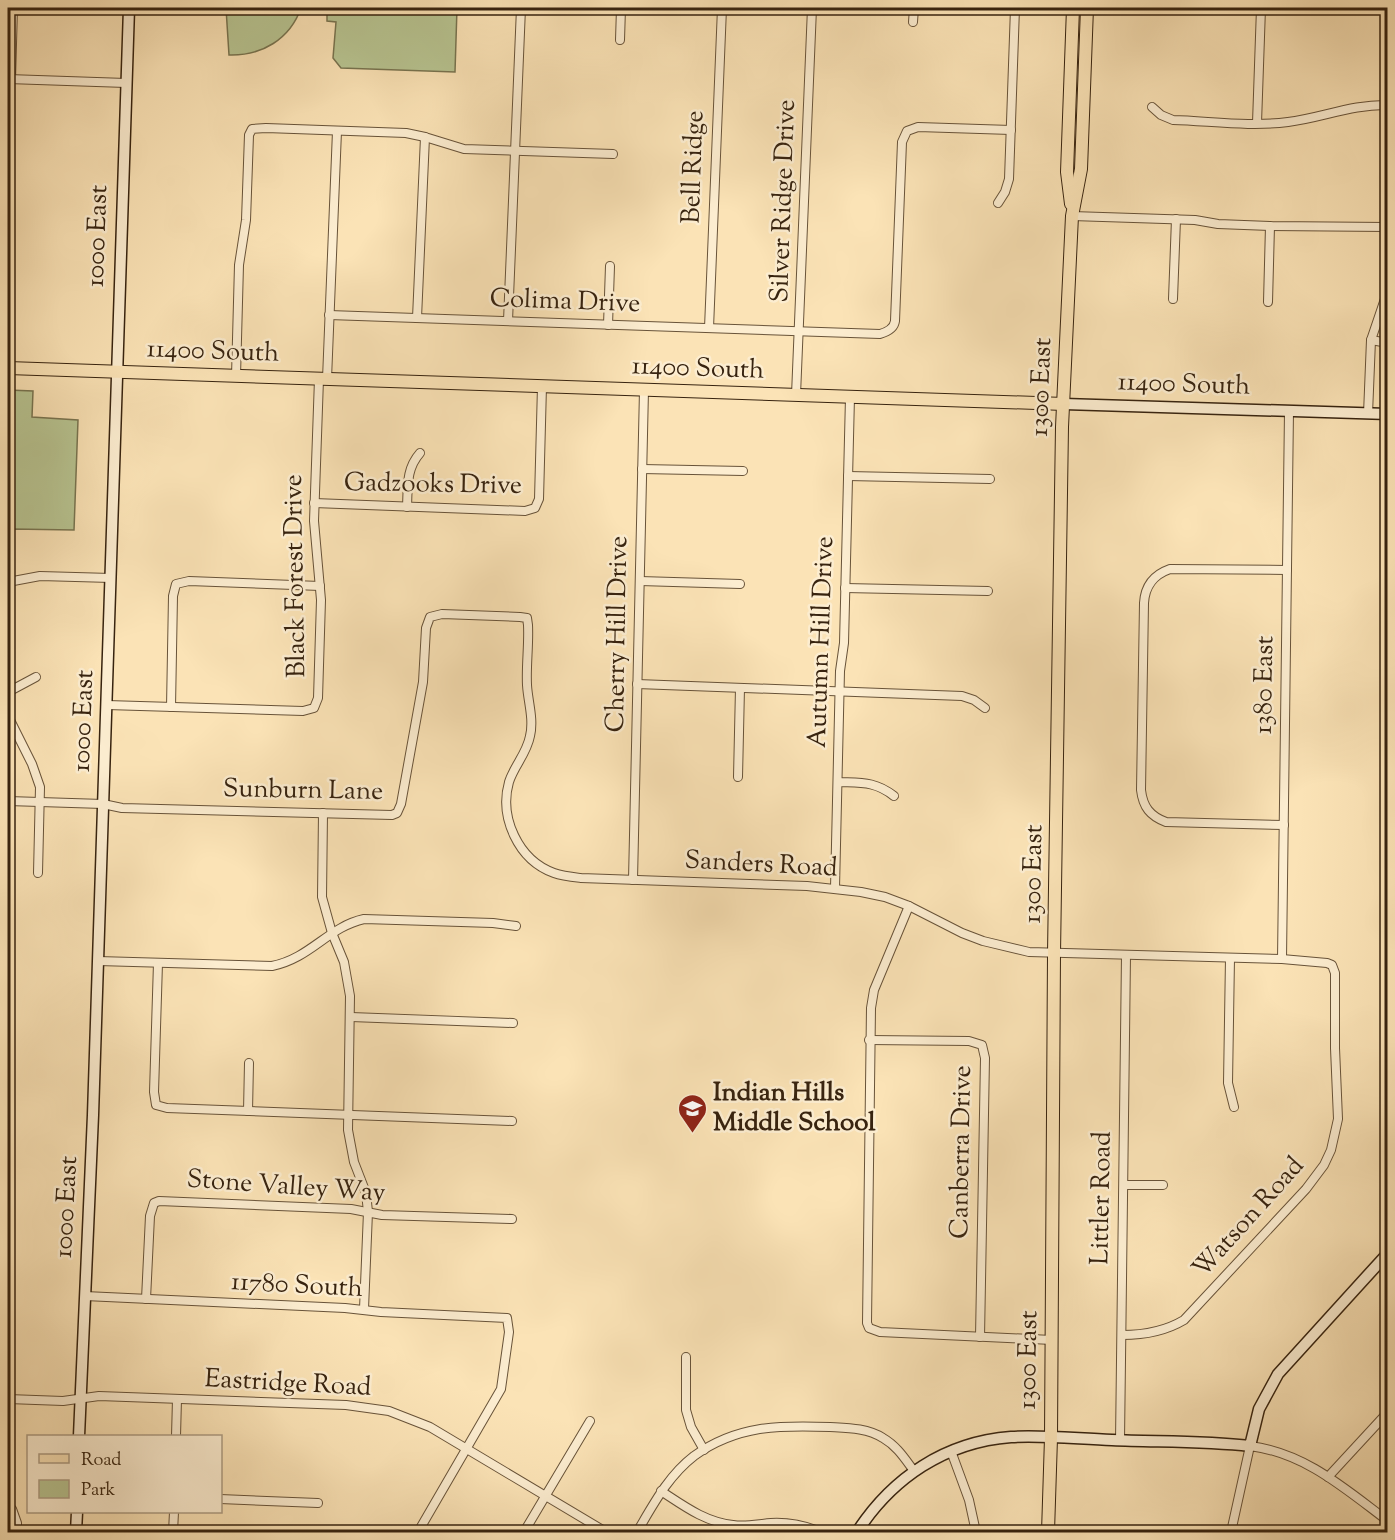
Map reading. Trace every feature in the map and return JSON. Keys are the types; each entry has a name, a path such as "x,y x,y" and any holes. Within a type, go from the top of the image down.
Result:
{"main road":[{"name":"1300 East","path":"1072,216 1067,172 1073,8"},
{"name":"1300 East","path":"1048,1533 1051,1438 1054,954 1064,404 1072,216 1081,169 1087,8"},
{"name":"11400 South","path":"8,368 1064,404"}],"street":[{"path":"13,8 9,79 126,83"},
{"name":"1000 East","path":"79,1435 90,1209 129,8"},
{"path":"508,321 521,8"},
{"path":"620,40 621,8"},
{"name":"Bell Ridge","path":"709,328 722,8"},
{"name":"Silver Ridge Drive","path":"796,395 812,8"},
{"path":"913,22 914,8"},
{"path":"998,203 1009,179 1016,8"},
{"path":"1257,123 1261,8"},
{"path":"1152,107 1161,115 1173,120 1257,123 1289,122 1358,107 1388,105"},
{"name":"Colima Drive","path":"329,315 887,333 894,324 903,142 907,131 918,127 1011,130"},
{"path":"236,376 239,265 246,220 249,135 252,129 406,133 464,149 613,154"},
{"name":"Black Forest Drive","path":"107,705 303,711 314,708 318,698 320,586 314,537 314,503 329,315 337,130"},
{"path":"417,318 425,137"},
{"path":"1072,216 1176,219 1270,226 1388,228"},
{"path":"1173,298 1176,219"},
{"path":"1268,302 1270,226"},
{"path":"608,325 610,266"},
{"path":"1368,414 1371,340 1388,290"},
{"path":"1371,340 1388,343"},
{"name":"Gadzooks Drive","path":"314,503 525,511 536,508 539,499 542,387"},
{"name":"Cherry Hill Drive","path":"633,880 644,390"},
{"name":"Autumn Hill Drive","path":"835,888 850,397"},
{"name":"11400 South","path":"1064,404 1388,414"},
{"name":"1380 East","path":"1282,959 1289,411"},
{"path":"407,507 408,474 412,462 420,453"},
{"path":"642,469 743,471"},
{"path":"848,476 990,478"},
{"path":"1284,825 1177,824 1156,818 1145,806 1141,790 1144,603 1147,586 1158,574 1176,568 1287,570"},
{"path":"8,582 40,576 111,578"},
{"path":"171,707 173,596 176,584 189,581 320,586"},
{"path":"640,581 740,584"},
{"path":"845,588 988,591"},
{"name":"Sanders Road","path":"430,617 442,614 527,618 527,688 531,727 527,747 509,783 507,813 510,827 526,854 538,865 553,873 581,878 835,888 885,897 909,906 962,933 983,941 1029,952 1282,959 1322,961 1332,965"},
{"name":"Sunburn Lane","path":"8,801 103,804 122,808 387,816 397,813 400,809 423,682 426,628 430,617"},
{"path":"8,692 36,677"},
{"path":"637,684 962,696 974,700 985,708"},
{"path":"738,777 740,688"},
{"path":"8,716 37,775 40,788 38,873"},
{"path":"838,782 871,783 894,796"},
{"path":"323,813 321,883 324,909 348,979 351,1017 348,1115 350,1146 366,1193 368,1212 364,1309"},
{"path":"909,906 874,990 871,1008 867,1323 869,1328 880,1332 1052,1340"},
{"path":"98,961 272,966 300,957 345,925 364,919 493,923 516,926"},
{"name":"Littler Road","path":"1120,1440 1126,955"},
{"path":"1230,958 1228,1083 1234,1107"},
{"path":"158,963 154,1092 156,1105 167,1108 512,1121"},
{"name":"Watson Road","path":"1122,1335 1150,1334 1184,1320 1298,1198 1324,1165 1336,1135 1338,1119 1335,973 1332,965"},
{"path":"351,1017 513,1023"},
{"name":"Canberra Drive","path":"869,1040 969,1041 982,1045 985,1058 980,1337"},
{"path":"248,1111 249,1063"},
{"path":"1124,1185 1163,1185"},
{"name":"Stone Valley Way","path":"146,1299 150,1216 154,1203 165,1200 351,1209 382,1215 512,1219"},
{"path":"1231,1533 1259,1410 1278,1374 1388,1253"},
{"name":"11780 South","path":"85,1296 507,1318 509,1332 501,1389 468,1449"},
{"path":"686,1357 685,1401 688,1419 704,1450"},
{"name":"Eastridge Road","path":"8,1399 63,1401 99,1396 368,1407 430,1427 606,1533"},
{"path":"176,1435 177,1399"},
{"path":"1328,1477 1388,1412"},
{"path":"524,1533 590,1421"},
{"path":"637,1533 661,1491 686,1463 704,1450 734,1435 769,1426 863,1429 894,1446 914,1471"},
{"path":"857,1533 882,1498 914,1471 951,1451 995,1439 1014,1437 1250,1446 1270,1449 1290,1456 1328,1477 1388,1521"},
{"path":"417,1533 468,1449"},
{"path":"951,1451 969,1500 976,1533"},
{"path":"661,1491 704,1518 734,1529 786,1523 821,1533"},
{"path":"222,1499 318,1503"},
{"path":"12,1509 17,1523 17,1533"},
{"path":"76,1513 76,1533"},
{"path":"173,1533 174,1513"}],"green space":[{"path":"226,8 301,8 290,29 273,43 253,52 229,55"},
{"path":"327,8 457,8 455,72 341,68 333,58 336,22 327,21"},
{"path":"8,390 33,391 32,417 78,420 74,530 12,529 8,531"}],"place":[{"name":"Indian Hills Middle School","path":"692,1134"}]}
